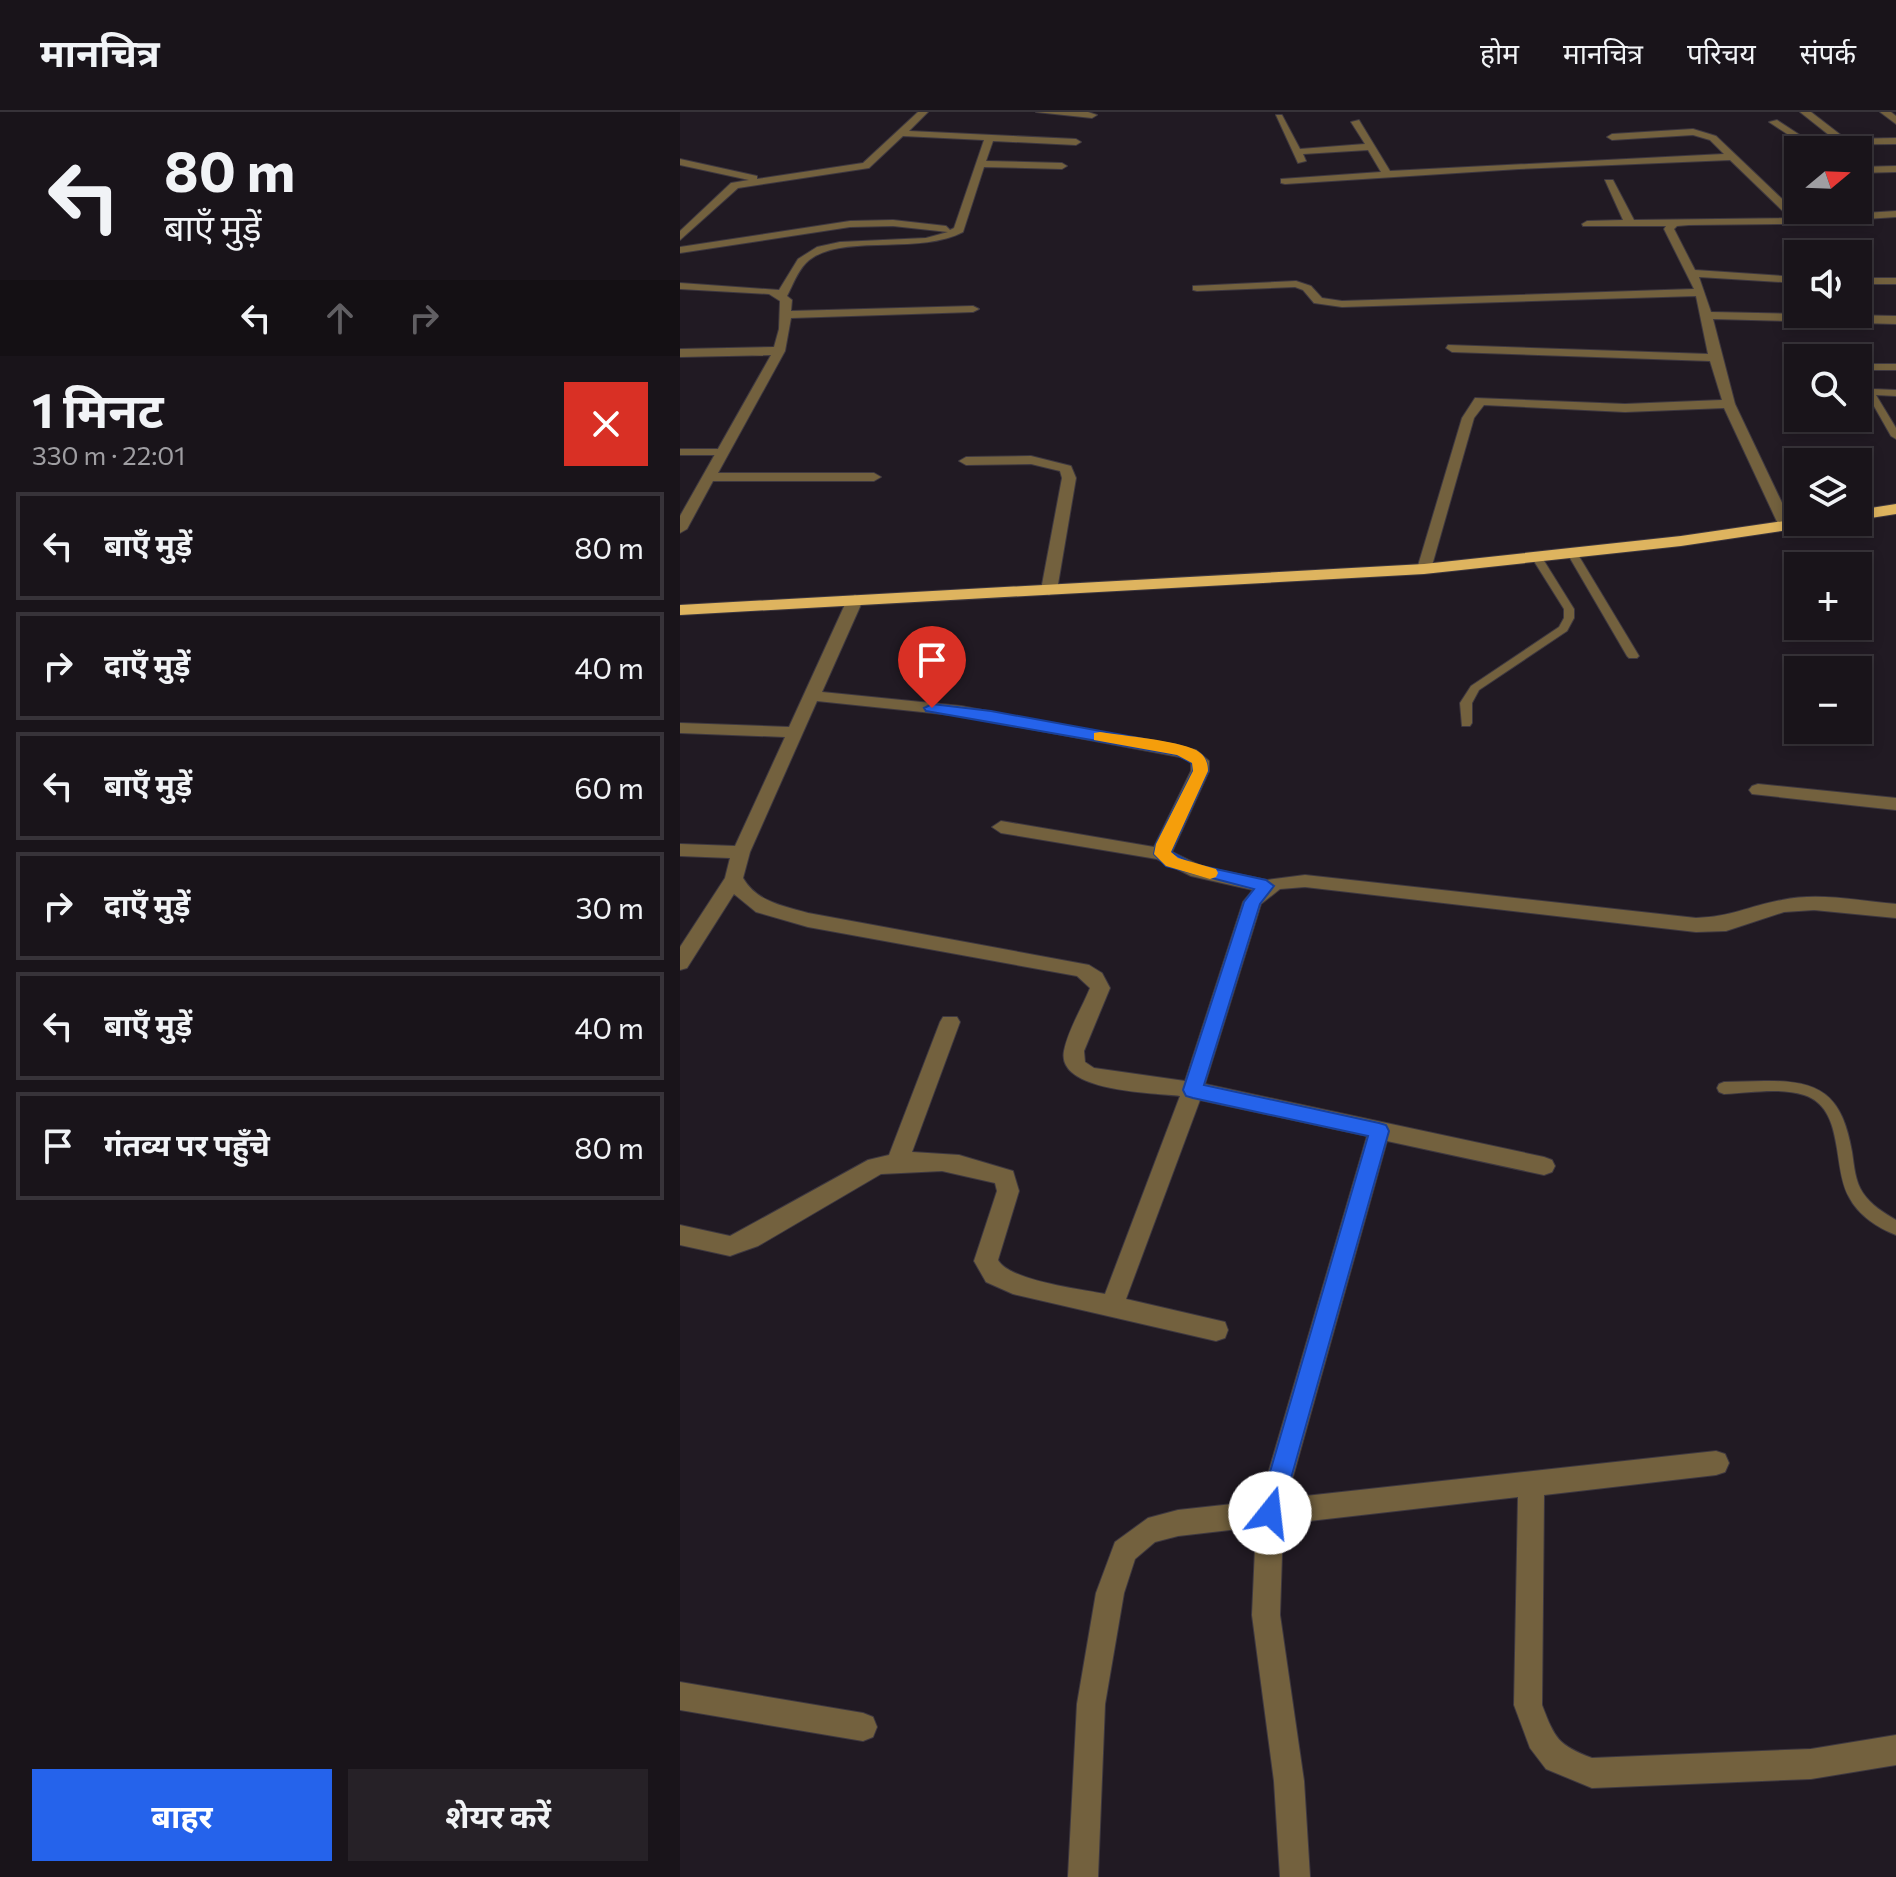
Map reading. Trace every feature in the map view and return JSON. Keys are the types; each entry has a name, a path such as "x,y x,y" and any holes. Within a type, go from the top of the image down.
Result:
{"highway":[{"path":"1872,513 1896,509"},
{"path":"680,610 1424,569 1537,558 1784,526"}],"street":[{"path":"680,237 723,198 725,191 735,185 856,169 873,160 923,112"},
{"path":"1041,112 1092,115"},
{"path":"1805,112 1836,136"},
{"path":"1885,112 1896,121"},
{"path":"1279,117 1309,179"},
{"path":"1356,122 1368,147 1387,174"},
{"path":"1774,122 1795,136"},
{"path":"901,133 1076,142"},
{"path":"1612,137 1705,134 1713,138 1784,206"},
{"path":"782,295 802,260 812,253 850,244 943,238 959,230 989,138"},
{"path":"1872,141 1896,141"},
{"path":"1296,152 1368,147"},
{"path":"1285,181 1733,157"},
{"path":"680,162 761,180"},
{"path":"980,164 1062,166"},
{"path":"1872,169 1896,169"},
{"path":"1883,169 1896,181"},
{"path":"1609,182 1630,223"},
{"path":"1872,215 1896,214"},
{"path":"1587,224 1784,220"},
{"path":"680,250 861,223 959,230"},
{"path":"1674,223 1669,229 1701,292 1715,358 1729,404 1784,522"},
{"path":"1692,273 1784,279"},
{"path":"1872,281 1896,281"},
{"path":"1197,288 1296,284 1307,288 1318,301 1342,304 1701,292"},
{"path":"680,286 760,290 782,295 786,300 779,351 680,529"},
{"path":"786,315 973,309"},
{"path":"1706,315 1896,320"},
{"path":"1452,348 1715,358"},
{"path":"680,353 779,351"},
{"path":"1424,569 1468,418 1480,401 1625,408 1729,404"},
{"path":"966,461 1037,461 1066,469 1069,478 1049,590"},
{"path":"709,477 874,477"},
{"path":"680,963 734,878 741,852 855,600"},
{"path":"813,696 976,713 1190,754 1200,761 1200,771 1162,854"},
{"path":"680,728 797,732"},
{"path":"1758,790 1896,804"},
{"path":"1001,827 1162,854 1190,869 1266,886 1305,881 1696,925 1726,924 1783,906 1814,903 1896,911"},
{"path":"680,850 741,852"},
{"path":"734,878 742,892 763,907 808,920 1082,970 1095,978 1100,988 1074,1051 1073,1062 1090,1076 1193,1090 1544,1166"},
{"path":"1112,1306 1193,1090 1252,902 1266,886"},
{"path":"898,1161 950,1022"},
{"path":"1295,1877 1289,1781 1266,1615 1270,1513 1379,1131"},
{"path":"680,1235 730,1246 750,1239 876,1166 898,1161 923,1161 992,1171 1005,1177 1008,1191 986,1261 994,1275 1013,1284 1216,1330"},
{"path":"1083,1877 1091,1704 1110,1593 1124,1551 1148,1531 1270,1513 1716,1463"},
{"path":"1531,1484 1528,1705 1540,1738 1556,1759 1592,1773 1811,1764 1896,1750"},
{"path":"680,1696 863,1727"}],"lane":[{"path":"1872,368 1896,367"},
{"path":"1872,392 1896,393"},
{"path":"1872,395 1896,436"},
{"path":"680,452 723,452"},
{"path":"1572,553 1633,656"},
{"path":"1466,723 1466,703 1475,688 1563,629 1569,618 1569,609 1537,558"},
{"path":"1724,1088 1803,1089 1823,1097 1834,1112 1852,1191 1878,1219 1896,1228"}],"slow traffic":[{"path":"1100,737 1177,750 1200,761 1200,771 1162,854 1172,862 1210,873"}],"route":[{"path":"932,708 1177,750 1200,761 1200,771 1162,854 1190,869 1266,886 1252,902 1193,1090 1379,1131 1270,1513"}]}
